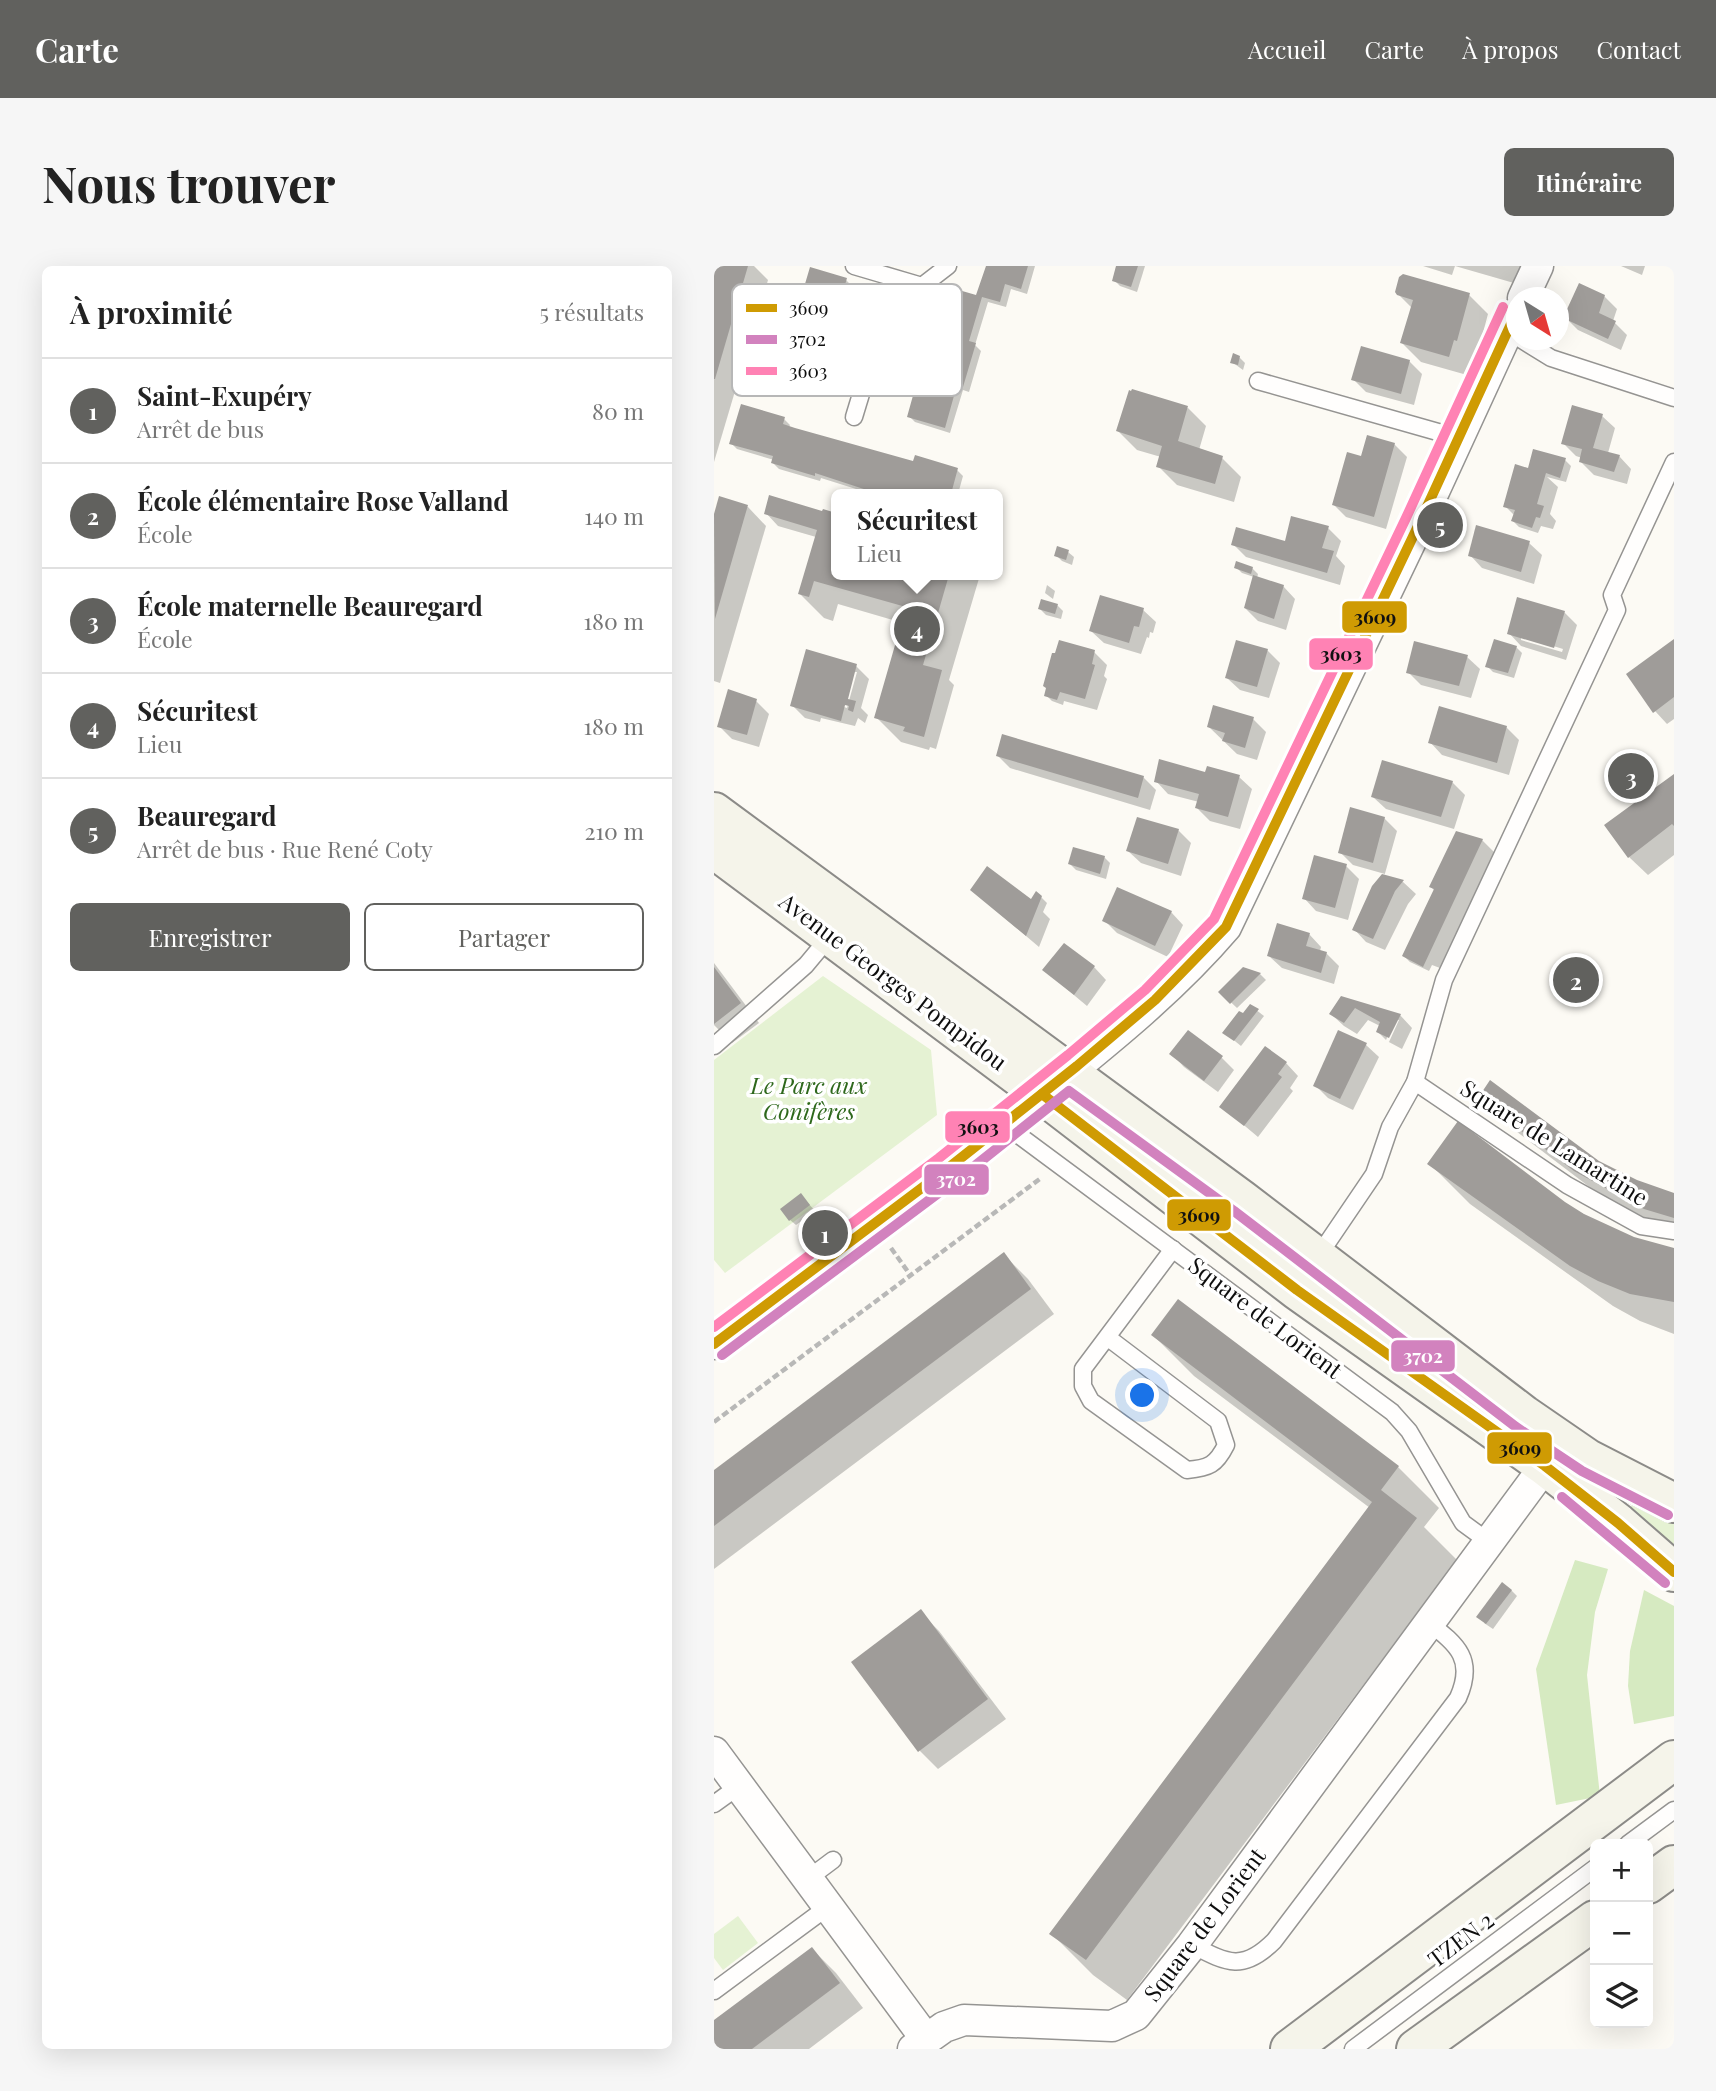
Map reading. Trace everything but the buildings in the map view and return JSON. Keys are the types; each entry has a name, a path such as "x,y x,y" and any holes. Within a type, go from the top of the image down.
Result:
{"main road":[{"name":"Avenue Georges Pompidou","path":"714,812 839,923 1217,1199 1242,1199 1524,1415 1554,1454 1618,1523 1674,1572"},
{"name":"Avenue Georges Pompidou","path":"714,849 839,923"},
{"name":"Avenue Georges Pompidou","path":"1056,1084 1297,1290 1554,1454 1588,1459 1674,1503"},
{"path":"1290,2049 1674,1760"},
{"path":"1653,1880 1674,1865"},
{"path":"1416,2049 1590,1924"}],"street":[{"path":"1528,287 1538,266"},
{"path":"714,1344 1056,1084 1193,966 1226,928 1459,438 1506,349"},
{"name":"Square de Lorient","path":"714,1752 829,1906 920,2044 944,2027 964,2020 1112,2026 1136,2015 1192,1945 1554,1454"}],"lane":[{"path":"854,266 915,284"},
{"path":"925,284 948,266"},
{"path":"894,284 896,279"},
{"path":"1541,350 1551,358 1674,398"},
{"path":"1258,381 1459,438"},
{"path":"854,418 861,396"},
{"path":"1297,1290 1374,1174 1390,1127 1415,1082 1444,980 1617,610 1612,595 1674,462"},
{"path":"714,1046 806,965 839,923"},
{"name":"Square de Lamartine","path":"1415,1082 1567,1185 1642,1226 1674,1231"},
{"name":"Square de Lorient","path":"1005,1125 1392,1412 1409,1431 1463,1523 1489,1542"},
{"path":"1107,1336 1219,1421 1226,1445 1219,1460 1203,1468 1187,1470 1091,1401 1083,1386 1083,1369 1107,1336 1173,1250"},
{"path":"1192,1945 1225,1961 1246,1961 1261,1954 1274,1941 1458,1698 1465,1682 1465,1662 1455,1643 1429,1623"},
{"path":"714,1804 739,1786"},
{"path":"1635,1839 1674,1810"},
{"path":"808,1878 833,1860"},
{"name":"TZEN 2","path":"1353,2049 1590,1872"},
{"path":"714,1991 829,1906"}],"path":[{"path":"714,1422 1058,1165"}],"green space":[{"name":"Le Parc aux Conifères","path":"823,976 931,1050 937,1115 725,1273 714,1260 714,1060"},
{"path":"1636,1499 1674,1513 1674,1543 1670,1547 1627,1512"},
{"path":"1575,1560 1608,1569 1595,1612 1587,1675 1600,1796 1556,1805 1536,1669"},
{"path":"1644,1590 1674,1606 1674,1716 1634,1724 1628,1686 1630,1651"},
{"path":"738,1916 758,1943 723,1970 714,1958 714,1934"}],"transit line":[{"name":"3603","path":"714,1327 939,1158 1068,1055 1145,990 1214,919 1406,518 1503,307"},
{"name":"3609","path":"714,1344 947,1169 1077,1066 1155,1000 1226,927 1419,524 1506,335"},
{"name":"3702","path":"722,1355 976,1165 1069,1091 1234,1211 1516,1427 1582,1471 1668,1515"},
{"name":"3609","path":"1042,1094 1297,1290 1545,1466 1618,1523 1674,1572"},
{"name":"3702","path":"1562,1497 1665,1583"}],"place":[{"name":"Beauregard","path":"1440,525"},
{"name":"Sécuritest","path":"917,629"},
{"name":"École maternelle Beauregard","path":"1631,776"},
{"name":"École élémentaire Rose Valland","path":"1576,980"},
{"name":"Saint-Exupéry","path":"825,1233"}]}
